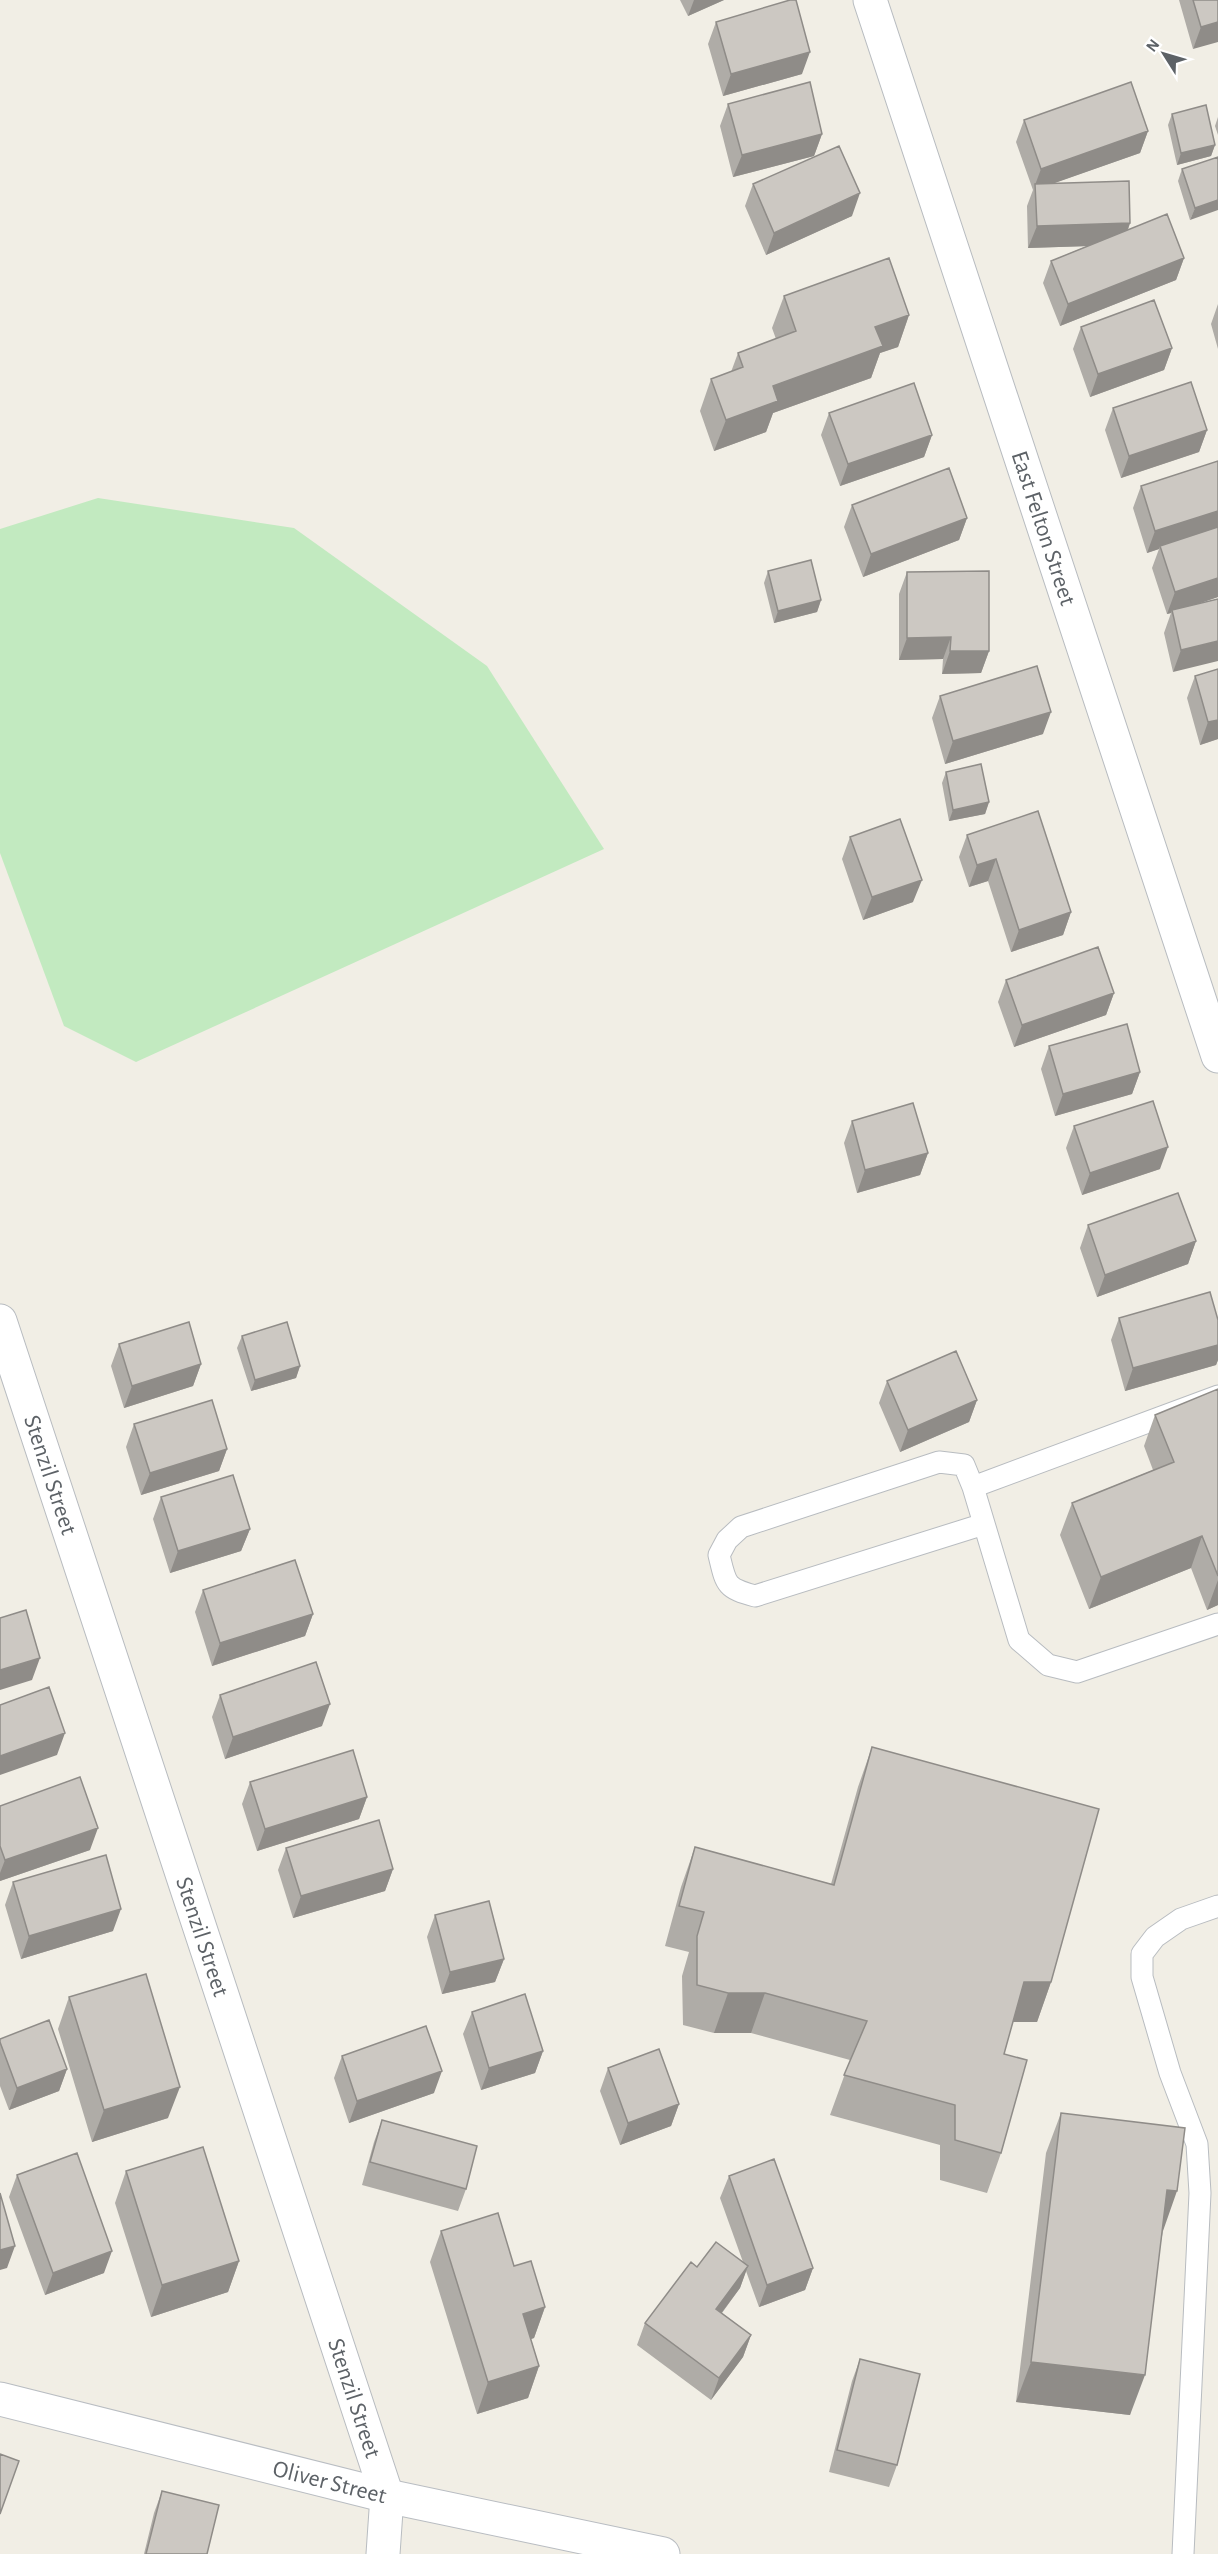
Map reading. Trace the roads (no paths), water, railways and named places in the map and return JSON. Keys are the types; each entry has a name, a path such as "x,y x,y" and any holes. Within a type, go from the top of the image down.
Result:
{"street":[{"name":"East Felton Street","path":"870,0 1218,1056"},
{"name":"Stenzil Street","path":"0,1321 387,2496 383,2554"},
{"name":"Oliver Street","path":"0,2399 387,2496 663,2554"}],"lane":[{"path":"974,1487 1218,1396"},
{"path":"984,1524 755,1596 734,1590 725,1579 719,1555 727,1540 741,1527 939,1462 964,1465 974,1487 1019,1640 1048,1665 1077,1672 1218,1624"},
{"path":"1183,2554 1200,2193 1197,2144 1170,2073 1148,1998 1142,1977 1142,1954 1155,1937 1181,1919 1218,1906"}]}
